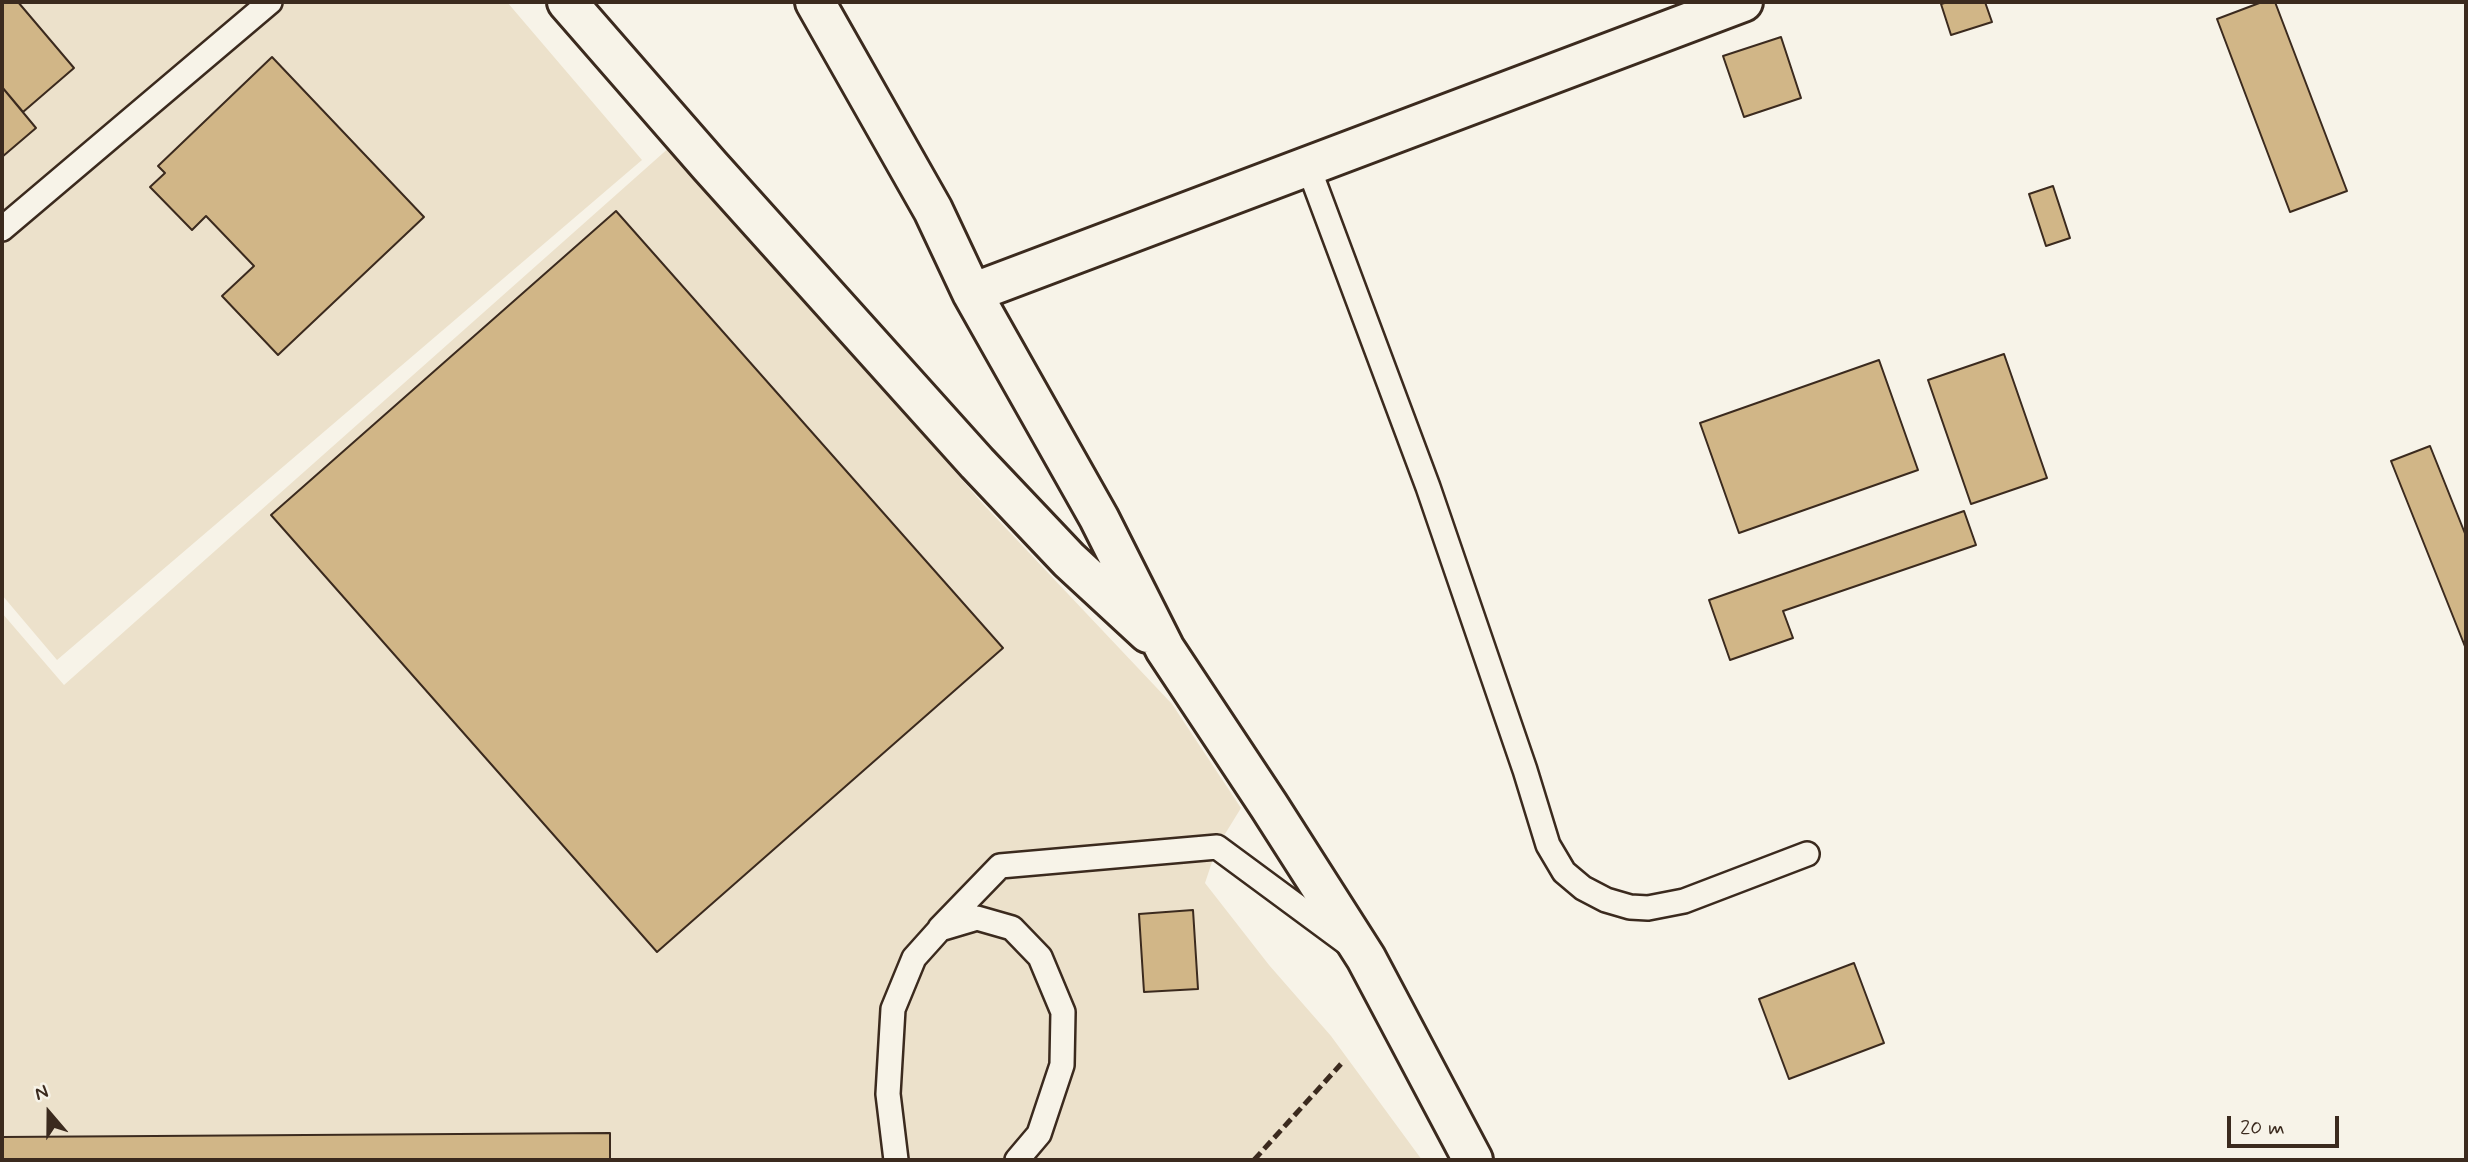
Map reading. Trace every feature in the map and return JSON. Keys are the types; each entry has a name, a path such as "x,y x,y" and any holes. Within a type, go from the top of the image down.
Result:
{"street":[{"path":"566,2 977,463 1069,560 1165,649"},
{"path":"816,2 933,211 972,293 1099,518 1165,649 1366,958 1473,1160"},
{"path":"972,293 1744,2"}],"lane":[{"path":"2,229 270,2"},
{"path":"1308,166 1429,487 1548,845 1564,872 1583,888 1606,900 1630,907 1648,908 1684,901 1807,854"},
{"path":"896,1160 888,1094 893,1009 914,958 1000,866 1217,847 1366,958"},
{"path":"940,929 977,918 1012,928 1040,957 1063,1012 1062,1065 1039,1134 1017,1160"}],"shaded area":[{"path":"2,2 507,2 642,160 57,660 2,595"},
{"path":"671,146 983,504 1172,704 1241,808 1217,847 1205,883 1269,965 1331,1036 1422,1160 2,1160 2,613 64,685"}],"building":[{"path":"2,2 18,2 74,68 23,112 2,87"},
{"path":"1985,2 1992,22 1951,35 1941,4"},
{"path":"2262,2 2275,2 2347,191 2290,212 2217,19"},
{"path":"1781,37 1801,98 1744,117 1723,56"},
{"path":"272,57 424,217 278,355 222,296 254,266 206,216 192,230 150,187 165,173 158,166"},
{"path":"2,87 36,128 2,157"},
{"path":"2053,186 2070,238 2046,246 2029,194"},
{"path":"616,211 1003,648 657,952 271,515"},
{"path":"2004,354 2047,478 1971,504 1928,380"},
{"path":"1879,360 1918,470 1739,533 1700,423"},
{"path":"2430,446 2466,536 2466,649 2391,461"},
{"path":"1964,511 1976,545 1783,611 1793,638 1730,660 1709,600"},
{"path":"1193,910 1198,989 1144,992 1139,914"},
{"path":"1854,963 1884,1043 1789,1079 1759,999"},
{"path":"610,1133 610,1160 2,1160 2,1137"}],"railway":[{"path":"1254,1160 1341,1064"}]}
